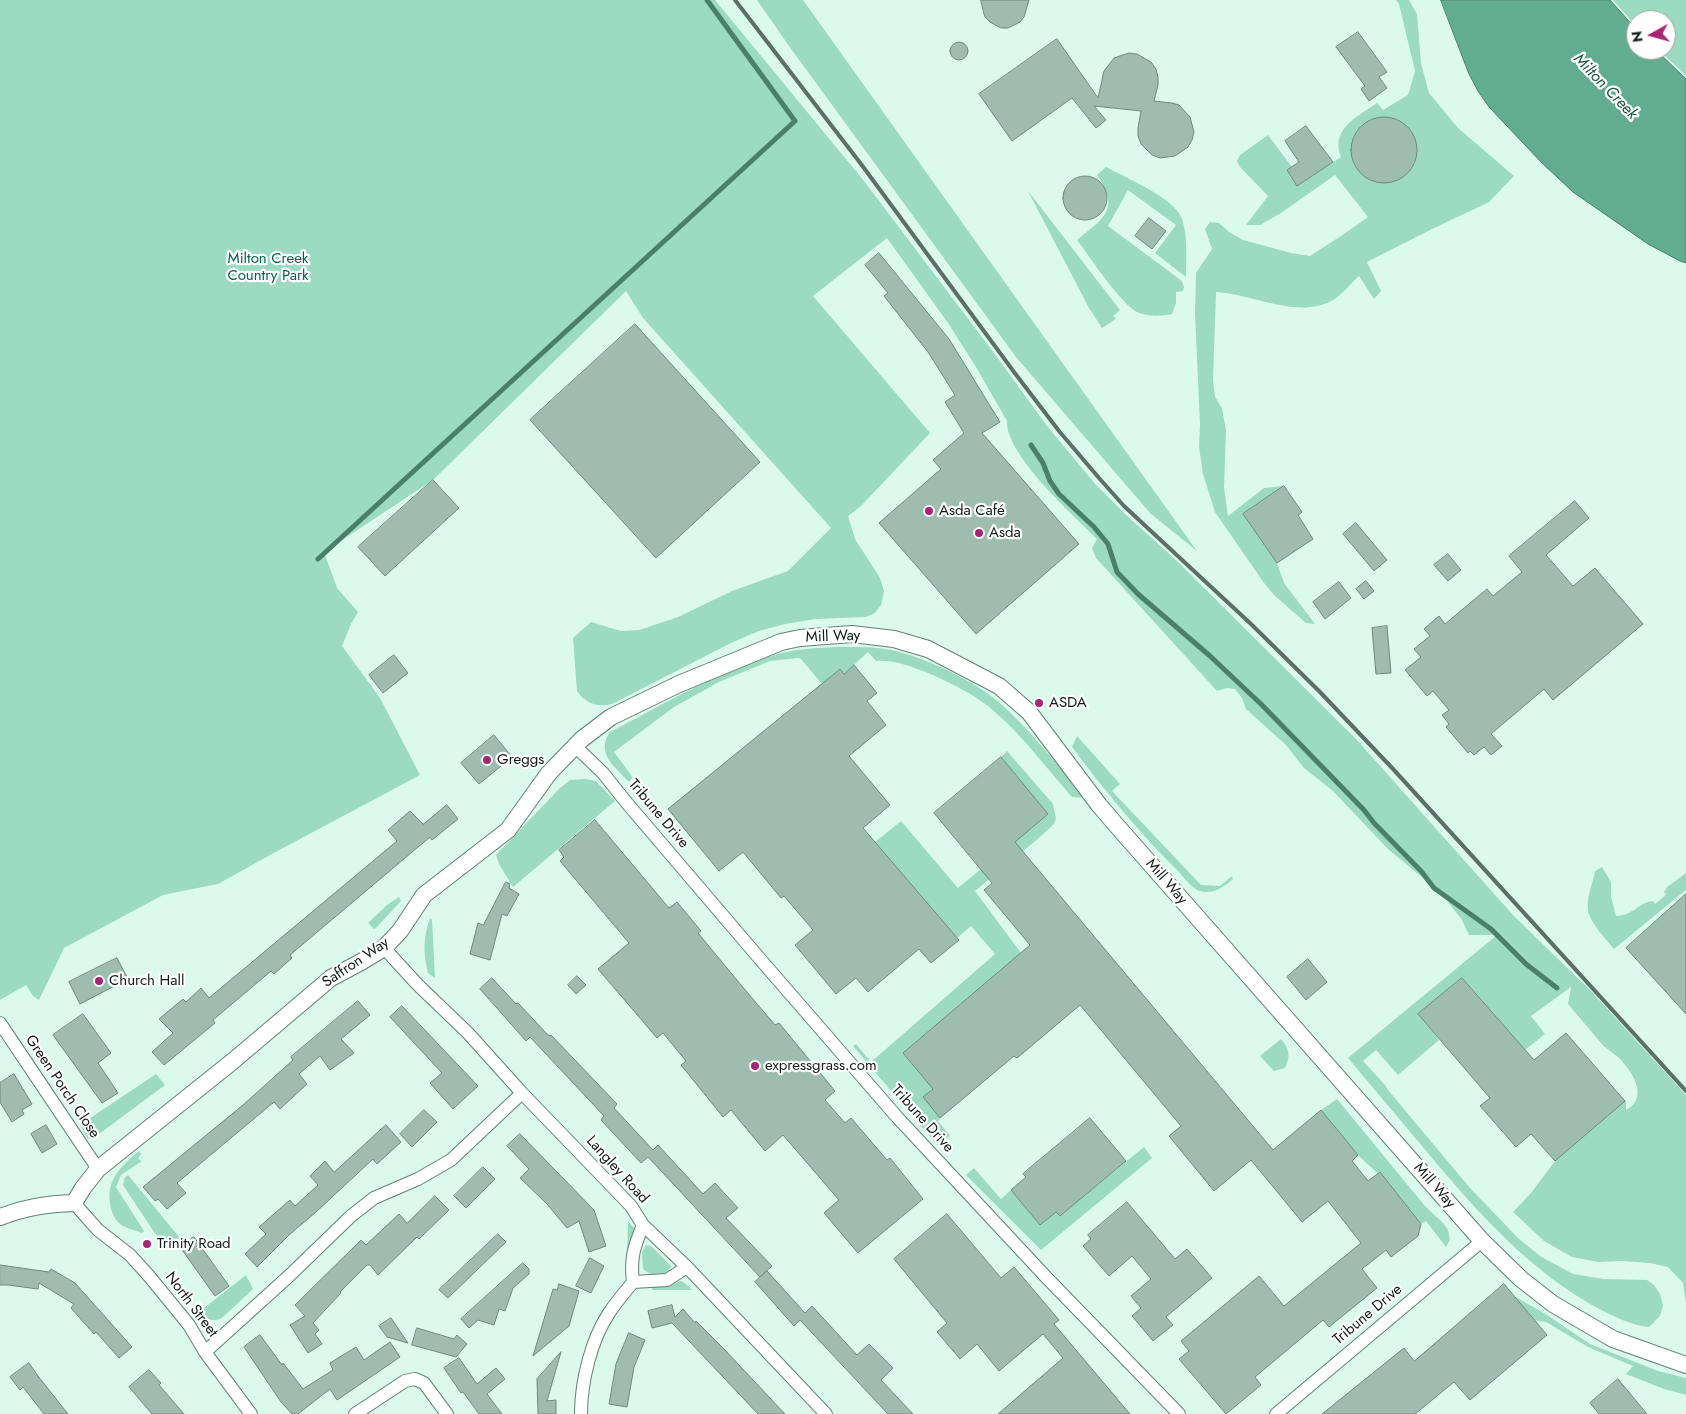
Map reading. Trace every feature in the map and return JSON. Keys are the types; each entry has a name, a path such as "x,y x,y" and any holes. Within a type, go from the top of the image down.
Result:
{"street":[{"name":"Mill Way","path":"575,746 610,717 679,684 782,642 800,638 852,634 894,639 928,649 999,686 1028,712 1117,826 1482,1241 1520,1279 1553,1304 1613,1339 1686,1365"},
{"name":"Saffron Way","path":"74,1203 83,1188 98,1170 233,1062 331,978 384,948 400,931 424,895 508,830 549,773 575,746"},
{"name":"Tribune Drive","path":"575,746 603,773 897,1117 1046,1278 1179,1414"},
{"name":"Langley Road","path":"384,948 631,1206 643,1225 687,1267 826,1414"},
{"name":"Green Porch Close","path":"0,1022 98,1170"},
{"path":"205,1352 290,1276 352,1216 374,1198 418,1179 451,1160 522,1093"},
{"path":"0,1217 20,1209 42,1204 74,1203"},
{"name":"North Street","path":"74,1203 98,1230 130,1255 149,1276 189,1325 205,1352 251,1414"},
{"path":"581,1414 584,1377 589,1357 608,1313 633,1282 631,1264 635,1243 643,1225"},
{"name":"Tribune Drive","path":"1276,1414 1482,1241"},
{"path":"633,1282 667,1280 687,1267"},
{"path":"355,1414 405,1381 415,1379 424,1383 447,1414"}],"green space":[{"name":"Milton Creek Country Park","path":"0,0 715,0 864,181 1047,426 1096,485 1176,560 1356,739 1513,915 1589,989 1686,1095 1686,1304 1683,1283 1668,1267 1650,1263 1622,1261 1598,1262 1572,1257 1544,1241 1513,1212 1531,1193 1555,1161 1626,1100 1626,1110 1637,1099 1638,1092 1629,1070 1619,1058 1601,1043 1568,1004 1571,987 1531,1016 1545,1034 1525,1050 1462,978 1419,1014 1439,1040 1398,1075 1376,1050 1363,1061 1470,1188 1518,1238 1540,1256 1573,1274 1604,1279 1647,1280 1654,1285 1660,1294 1663,1305 1660,1316 1649,1327 1631,1323 1603,1311 1577,1296 1530,1261 1486,1219 1446,1175 1348,1058 1497,935 1469,935 1462,920 1441,893 1388,849 1333,791 1304,768 1286,745 1246,709 1242,698 1235,689 1227,688 1217,691 1096,558 1092,548 1097,539 1057,500 1028,467 1009,435 1007,421 976,367 948,323 887,238 813,296 930,433 861,506 848,516 855,539 880,578 884,591 881,605 875,613 866,617 816,619 759,631 733,642 612,704 592,704 580,695 577,691 573,638 591,622 621,631 639,630 678,617 732,591 788,571 831,528 643,318 626,291 433,480 324,552 337,588 358,612 342,646 380,698 420,775 218,884 163,895 64,948 39,1000 33,996 26,985 0,1000"},
{"path":"757,0 803,0 1197,551 1150,513 1016,357"},
{"path":"1396,0 1409,0 1417,14 1421,63 1429,93 1458,128 1514,176 1489,202 1367,262 1381,291 1374,299 1359,276 1344,292 1333,300 1320,305 1306,307 1291,307 1216,292 1213,380 1215,397 1222,408 1226,430 1224,487 1228,516 1264,488 1284,486 1243,514 1277,563 1284,583 1315,624 1306,623 1274,595 1264,583 1215,512 1203,474 1199,447 1200,425 1195,313 1196,273 1212,249 1205,229 1210,222 1219,223 1229,232 1243,240 1310,256 1368,217 1335,175 1281,213 1260,225 1246,225 1268,196 1240,167 1237,161 1240,155 1268,135 1292,167 1287,170 1297,186 1341,157 1339,139 1342,131 1354,119 1377,103 1383,110 1408,95 1415,71 1399,4","holes":["1386,117 1394,119 1406,127 1415,139 1416,154 1414,162 1403,175 1395,180 1379,182 1366,177 1357,168 1353,156 1353,143 1358,131 1369,122"]},
{"path":"1613,0 1686,0 1686,76 1669,60 1676,60 1676,10 1626,10 1626,15"},
{"path":"1106,167 1160,196 1178,211 1182,219 1186,240 1186,277 1155,253 1176,225 1128,190 1108,226 1182,281 1183,291 1176,292 1176,303 1172,314 1159,316 1145,315 1130,307 1114,290 1077,240 1102,219 1106,212 1108,196 1097,175"},
{"path":"1028,191 1120,310 1113,316 1116,319 1102,328 1089,308"},
{"path":"834,647 877,648 904,653 934,664 978,687 1001,704 1023,726 1086,798 1072,797 1016,732 980,700 954,685 916,668 896,662 876,661 868,652 844,674 839,669 822,684 801,659 798,658 770,661 719,682 674,707 614,752 631,775 632,778 629,782 613,765 606,753 606,740 610,732 736,668 781,653"},
{"path":"1077,736 1120,784 1112,791 1201,885 1220,886 1232,876 1233,879 1213,891 1204,892 1196,890 1150,843 1084,763 1072,747"},
{"path":"1007,751 1053,804 1056,818 1054,824 1040,837 975,891 1021,953 903,1053 933,1089 923,1097 940,1118 938,1121 950,1136 937,1145 853,1046 856,1044 871,1062 995,954 971,926 957,938 875,842 901,821 958,888 1048,814 1001,757"},
{"path":"585,779 596,781 615,801 513,887 499,864 496,855 559,789 570,780"},
{"path":"1602,867 1611,882 1611,897 1616,916 1628,914 1648,902 1653,901 1655,904 1666,895 1664,892 1667,887 1686,873 1686,890 1614,949 1595,925 1588,910 1595,871"},
{"path":"399,897 401,901 374,929 368,923 387,905"},
{"path":"430,918 432,920 435,978 428,973 425,959 425,939"},
{"path":"1281,1039 1286,1046 1288,1059 1285,1068 1274,1071 1260,1056"},
{"path":"156,1074 165,1085 95,1137 88,1139 80,1125"},
{"path":"1337,1099 1425,1206 1443,1223 1448,1230 1450,1240 1446,1247 1426,1221 1421,1224 1380,1172 1377,1173 1358,1155 1321,1110"},
{"path":"1144,1147 1152,1158 1041,1250 966,1175 974,1168 1001,1199 1011,1190 1040,1225 1056,1212 1060,1216"},
{"path":"139,1151 141,1154 138,1159 142,1161 121,1175 116,1187 144,1231 142,1233 125,1227 118,1222 112,1212 109,1195 117,1173"},
{"path":"128,1175 180,1238 168,1249 154,1232 123,1185 125,1177"},
{"path":"628,1221 637,1231 627,1261"},
{"path":"646,1245 651,1246 671,1266 666,1273 654,1275 643,1269 642,1252"},
{"path":"246,1275 253,1289 223,1317 211,1320 199,1312"},
{"path":"681,1281 692,1290 652,1290 652,1287 668,1286"},
{"path":"1512,1295 1544,1313 1590,1344 1658,1371 1686,1378 1686,1395 1664,1389 1626,1374 1633,1366 1588,1347 1546,1322 1534,1320"}],"water":[{"name":"Milton Creek","path":"1441,0 1610,0 1626,18 1626,60 1666,60 1686,79 1686,263 1648,244 1573,192 1542,163 1489,107 1469,74"}],"building":[{"path":"981,0 1029,0 1024,17 1020,22 1008,28 1001,28 985,17"},
{"path":"1358,32 1387,72 1379,77 1387,88 1369,101 1361,89 1365,86 1336,47"},
{"path":"1057,39 1098,98 1104,71 1114,58 1129,53 1137,54 1151,62 1156,69 1158,77 1154,101 1179,105 1190,117 1194,132 1188,147 1175,156 1160,158 1152,155 1141,144 1138,136 1141,111 1094,106 1106,120 1096,128 1072,98 1012,141 979,94"},
{"path":"959,42 965,45 968,51 965,57 959,60 953,57 950,51 953,45"},
{"path":"1384,117 1396,120 1407,127 1414,138 1417,150 1414,162 1407,173 1396,180 1384,183 1372,180 1361,173 1354,162 1351,150 1354,138 1361,127 1372,120"},
{"path":"1306,126 1333,162 1297,186 1287,170 1299,162 1285,141"},
{"path":"1085,176 1097,180 1103,186 1107,198 1103,210 1097,216 1085,220 1073,216 1067,210 1063,198 1067,186 1073,180"},
{"path":"1149,218 1166,231 1152,249 1135,236"},
{"name":"Asda","path":"879,253 949,339 1000,422 982,433 1079,544 976,634 879,523 941,469 933,460 964,433 945,402 955,395 928,352 884,296 888,293 865,265"},
{"path":"635,324 760,462 656,558 530,420"},
{"path":"433,480 459,508 385,576 358,547"},
{"path":"1284,486 1302,512 1298,515 1313,539 1277,563 1243,514"},
{"path":"1575,501 1589,518 1546,555 1573,586 1595,568 1643,624 1553,700 1544,689 1491,734 1502,746 1491,755 1484,747 1474,755 1470,751 1468,753 1446,727 1449,724 1442,715 1449,710 1433,691 1427,696 1405,670 1421,657 1414,649 1430,636 1424,629 1439,616 1445,624 1487,589 1493,596 1522,572 1509,556"},
{"path":"1356,523 1387,560 1374,571 1343,534"},
{"path":"1448,554 1461,570 1448,581 1434,565"},
{"path":"1366,581 1374,591 1364,599 1356,589"},
{"path":"1339,582 1351,598 1325,619 1313,602"},
{"path":"1387,626 1391,673 1376,674 1372,628"},
{"path":"394,655 408,673 383,693 369,675"},
{"path":"854,665 877,693 867,701 886,725 849,756 890,805 863,828 959,940 931,963 919,949 868,992 856,978 836,994 795,945 813,930 784,896 781,898 743,852 719,871 668,809 840,669 844,674"},
{"name":"Greggs","path":"494,735 512,757 479,784 461,763"},
{"path":"1001,757 1048,814 1015,842 1273,1150 1321,1110 1358,1155 1352,1161 1368,1181 1380,1172 1421,1224 1418,1236 1391,1257 1386,1250 1362,1269 1377,1288 1329,1327 1323,1320 1255,1377 1261,1385 1226,1414 1179,1359 1189,1351 1181,1341 1259,1276 1284,1306 1361,1243 1328,1201 1302,1222 1251,1160 1214,1191 1169,1136 1181,1126 1080,1005 1017,1058 1014,1056 940,1118 923,1097 933,1089 903,1053 1030,945 984,890 992,883 934,813"},
{"path":"447,805 458,819 432,840 430,837 290,955 292,958 274,974 271,971 213,1020 215,1023 164,1065 152,1052 173,1033 159,1019 183,999 186,1002 201,988 209,998 397,841 388,830 410,811 423,824"},
{"path":"595,820 669,908 677,902 701,931 698,933 741,985 775,1025 779,1023 835,1091 825,1100 845,1123 851,1118 887,1160 890,1158 923,1199 858,1253 824,1213 839,1200 783,1135 765,1151 731,1110 723,1117 681,1065 686,1061 663,1033 657,1038 598,969 629,943 560,861 564,857 559,850"},
{"path":"506,882 510,884 509,888 519,894 507,916 502,914 490,960 470,954 478,923 483,925"},
{"path":"1686,894 1686,1014 1626,948"},
{"name":"Church Hall","path":"117,958 128,979 80,1004 69,982"},
{"path":"1308,959 1327,982 1306,1000 1287,977"},
{"path":"577,976 586,985 576,994 568,985"},
{"path":"492,978 547,1034 551,1035 617,1104 614,1108 653,1150 658,1145 703,1194 715,1183 738,1208 726,1218 772,1266 760,1277 648,1157 641,1163 601,1120 604,1116 530,1037 526,1041 480,989"},
{"path":"1462,978 1534,1060 1566,1033 1625,1101 1555,1161 1531,1134 1516,1147 1480,1106 1490,1098 1418,1014"},
{"path":"358,1001 370,1015 341,1039 354,1053 330,1070 320,1056 299,1074 307,1084 280,1109 274,1102 177,1183 186,1193 167,1209 158,1199 155,1201 143,1187 243,1105 293,1060 291,1057"},
{"path":"402,1006 478,1086 453,1109 430,1083 442,1073 390,1017"},
{"path":"83,1014 111,1053 98,1063 118,1093 102,1103 53,1035"},
{"path":"14,1074 32,1104 22,1110 24,1114 12,1122 0,1102 0,1083"},
{"path":"424,1110 437,1122 412,1147 400,1134"},
{"path":"1090,1118 1126,1161 1060,1216 1056,1212 1040,1225 1011,1190 1026,1177 1023,1174"},
{"path":"46,1125 57,1144 42,1153 31,1134"},
{"path":"386,1125 401,1142 377,1164 373,1159 289,1235 257,1267 245,1254 266,1234 259,1227 290,1200 295,1206 318,1185 310,1176 325,1161 334,1172"},
{"path":"520,1134 594,1210 606,1246 589,1252 579,1221 567,1228 546,1203 520,1178 529,1169 507,1146"},
{"path":"483,1167 495,1179 466,1208 454,1196"},
{"path":"435,1196 449,1210 419,1239 417,1237 378,1275 370,1265 367,1265 340,1292 313,1323 319,1330 315,1334 322,1344 308,1353 290,1325 305,1316 295,1305 361,1240 366,1245 399,1214 407,1223"},
{"path":"1127,1202 1175,1259 1187,1249 1212,1278 1166,1317 1173,1325 1153,1341 1132,1316 1141,1308 1131,1296 1151,1279 1132,1256 1109,1276 1083,1246 1091,1239 1088,1235"},
{"path":"947,1214 1001,1278 1014,1267 1059,1320 1054,1324 1130,1414 998,1414 1063,1358 1043,1334 999,1371 977,1344 960,1359 937,1332 947,1323 894,1259"},
{"path":"498,1234 506,1242 448,1298 439,1290"},
{"path":"194,1237 229,1286 215,1296 180,1247"},
{"path":"590,1258 604,1266 591,1293 576,1286"},
{"path":"523,1263 529,1269 529,1274 513,1288 505,1311 499,1309 494,1325 478,1320 469,1328 461,1319"},
{"path":"0,1265 49,1272 51,1269 75,1283 132,1347 119,1358 71,1308 74,1304 39,1283 38,1289 0,1285"},
{"path":"767,1271 805,1313 812,1306 857,1355 869,1344 893,1368 881,1380 913,1414 888,1414 800,1320 794,1326 755,1282"},
{"path":"559,1284 579,1291 569,1326 533,1356 553,1289 557,1290"},
{"path":"1504,1284 1547,1335 1470,1400 1454,1382 1415,1414 1322,1414 1404,1348 1414,1361"},
{"path":"672,1305 675,1317 683,1309 695,1323 696,1321 724,1349 785,1414 758,1414 672,1323 652,1328 648,1311"},
{"path":"391,1318 408,1343 387,1337 379,1326"},
{"path":"417,1328 454,1339 457,1335 467,1344 456,1357 412,1345"},
{"path":"629,1333 645,1340 634,1367 627,1407 609,1404 616,1364"},
{"path":"260,1335 303,1389 333,1370 330,1363 356,1347 364,1360 390,1342 400,1357 337,1400 330,1389 298,1414 292,1414 281,1402 244,1347"},
{"path":"561,1352 547,1401 556,1400 556,1414 538,1414 537,1379"},
{"path":"459,1358 477,1384 496,1368 505,1379 487,1394 502,1414 479,1414 463,1392 461,1393 444,1368"},
{"path":"29,1363 68,1414 44,1414 23,1387 20,1390 10,1377"},
{"path":"149,1370 161,1383 159,1385 184,1414 152,1414 129,1387"},
{"path":"1618,1379 1647,1414 1599,1414 1590,1403"}],"waterway":[{"path":"318,559 795,121 707,0"},
{"path":"1031,445 1059,494 1094,527 1108,544 1117,572 1138,594 1210,656 1262,705 1364,810 1374,823 1421,871 1434,888 1491,929 1526,964 1557,988"}],"railway":[{"path":"735,0 861,164 1014,372 1059,431 1099,478 1124,506 1251,624 1320,692 1394,770 1686,1091"}],"place":[{"name":"Asda Café","path":"929,511"},
{"name":"Asda","path":"979,533"},
{"name":"ASDA","path":"1039,703"},
{"name":"Greggs","path":"487,760"},
{"name":"Church Hall","path":"99,981"},
{"name":"expressgrass.com","path":"755,1066"},
{"name":"Trinity Road","path":"147,1244"}]}
